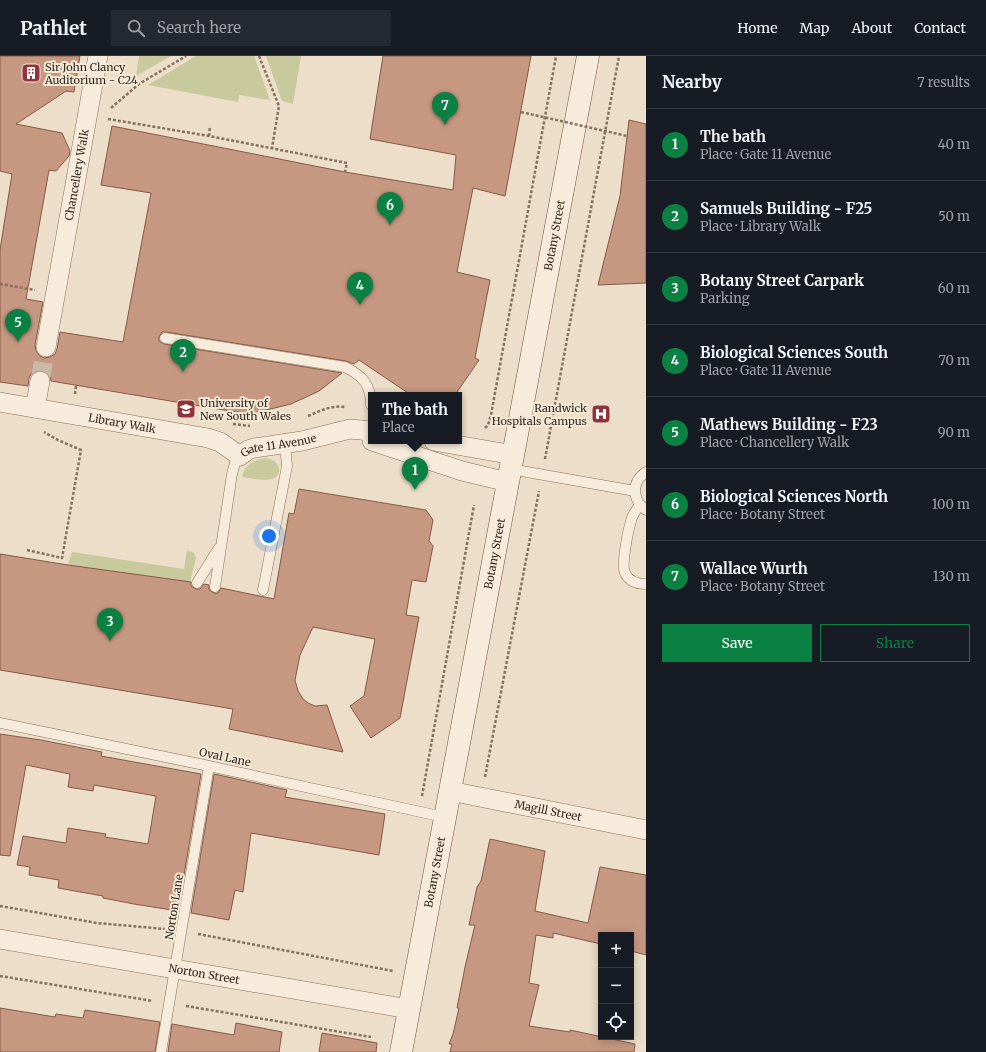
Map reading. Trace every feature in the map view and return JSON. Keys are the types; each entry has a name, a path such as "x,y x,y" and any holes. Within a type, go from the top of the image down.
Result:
{"street":[{"name":"Chancellery Walk","path":"46,347 55,293 94,116 98,56"},
{"name":"Botany Street","path":"401,1052 588,56"},
{"path":"35,408 40,381"},
{"name":"Library Walk","path":"0,402 208,438 220,442 240,456"},
{"name":"Gate 11 Avenue","path":"240,456 248,450 254,448 318,438 350,429 368,431"},
{"name":"Gate 11 Avenue","path":"338,432 350,433 368,440"},
{"name":"Gate 11 Avenue","path":"381,444 462,471 510,468"},
{"path":"442,444 510,468"},
{"name":"Magill Street","path":"450,791 646,830"},
{"name":"Norton Street","path":"0,939 409,1009"}],"lane":[{"path":"165,338 345,367 366,383 370,392"},
{"path":"263,590 287,466 285,444"},
{"name":"Gate 11 Avenue","path":"215,586 232,474 235,463 240,456"},
{"path":"510,468 635,492"},
{"path":"646,472 637,481 635,492 636,500 643,508 630,521 623,566 625,575 629,579 636,583 646,584"},
{"name":"Gate 11 Avenue","path":"197,583 221,545"},
{"name":"Oval Lane","path":"0,723 210,766 444,817"},
{"name":"Norton Lane","path":"161,1052 210,766"}],"path":[{"path":"94,116 139,84 186,56"},
{"path":"259,56 279,106 272,148"},
{"path":"491,415 556,56"},
{"path":"551,426 619,56"},
{"path":"521,112 627,136"},
{"path":"94,116 347,162 345,172"},
{"path":"209,136 210,126"},
{"path":"0,284 55,293"},
{"path":"74,398 76,386"},
{"path":"304,418 337,406 350,408"},
{"path":"230,424 256,426"},
{"path":"27,550 62,558 81,450 52,438 39,429"},
{"path":"422,796 474,505"},
{"path":"481,797 534,516"},
{"path":"0,906 97,924 168,929 415,975"}],"green space":[{"path":"139,56 171,56 136,76"},
{"path":"196,56 254,56 270,100 239,95 238,102 148,85"},
{"path":"266,56 301,56 293,104 282,101"},
{"path":"266,458 276,463 278,466 279,473 276,477 265,480 242,477 245,469 250,463"},
{"path":"187,550 194,553 196,558 190,582 68,565 72,552 184,569"}],"building":[{"path":"0,56 80,56 74,92 66,91 16,124 62,133 70,151 69,156 56,171 49,170 26,299 43,302 35,345 36,351 44,358 55,354 60,332 123,342 151,193 101,185 112,126 345,172 453,190 456,155 370,139 383,56 531,56 505,196 473,188 457,272 490,280 475,358 479,360 457,392 407,392 359,360 354,364 346,361 166,332 162,332 159,337 159,341 164,344 342,373 319,391 291,404 254,413 242,413 51,381 47,373 42,370 31,374 28,386 0,382 0,250 12,174 0,171"},
{"path":"629,120 646,124 646,283 598,285 620,196"},
{"path":"299,489 426,510 433,520 429,541 433,546 426,582 412,580 406,615 419,617 400,718 371,738 350,706 364,696 375,639 313,627 300,655 295,680 298,691 303,699 308,703 315,706 327,705 343,752 229,729 233,709 0,670 0,554 191,582 191,586 196,589 200,589 204,584 209,585 209,590 214,593 218,593 221,588 274,599 289,513 294,514"},
{"path":"0,734 41,740 102,752 101,756 201,774 178,911 134,904 103,898 103,896 58,888 59,880 29,875 30,867 17,865 23,836 66,843 68,828 106,834 105,837 148,844 156,796 94,785 93,791 68,787 70,774 26,765 10,856 0,855"},
{"path":"214,774 287,790 285,797 385,814 379,855 251,833 243,892 235,890 229,920 191,913"},
{"path":"490,839 545,851 535,911 588,923 600,867 646,875 646,955 634,952 634,932 598,932 598,943 553,933 553,938 536,935 529,983 539,985 529,1026 570,1032 570,1030 598,1036 598,1040 616,1040 635,1044 634,1052 450,1052 452,1044 449,1044 459,1008 457,1008 475,925 469,925 477,887 481,881"},
{"path":"0,1008 55,1017 56,1014 83,1018 85,1010 160,1022 155,1052 0,1052"},
{"path":"236,1023 282,1032 279,1052 168,1052 172,1024 234,1035"},
{"path":"322,1033 377,1043 376,1052 319,1052"}],"tunnel":[{"path":"40,381 46,347"}],"place":[{"name":"Sir John Clancy Auditorium - C24","path":"31,73"},
{"name":"Wallace Wurth","path":"445,125"},
{"name":"Biological Sciences North","path":"390,225"},
{"name":"Biological Sciences South","path":"360,305"},
{"name":"Mathews Building - F23","path":"18,342"},
{"name":"Samuels Building - F25","path":"183,372"},
{"name":"University of New South Wales","path":"186,409"},
{"name":"Randwick Hospitals Campus","path":"601,414"},
{"name":"The bath","path":"415,490"},
{"name":"Botany Street Carpark","path":"110,641"}]}
